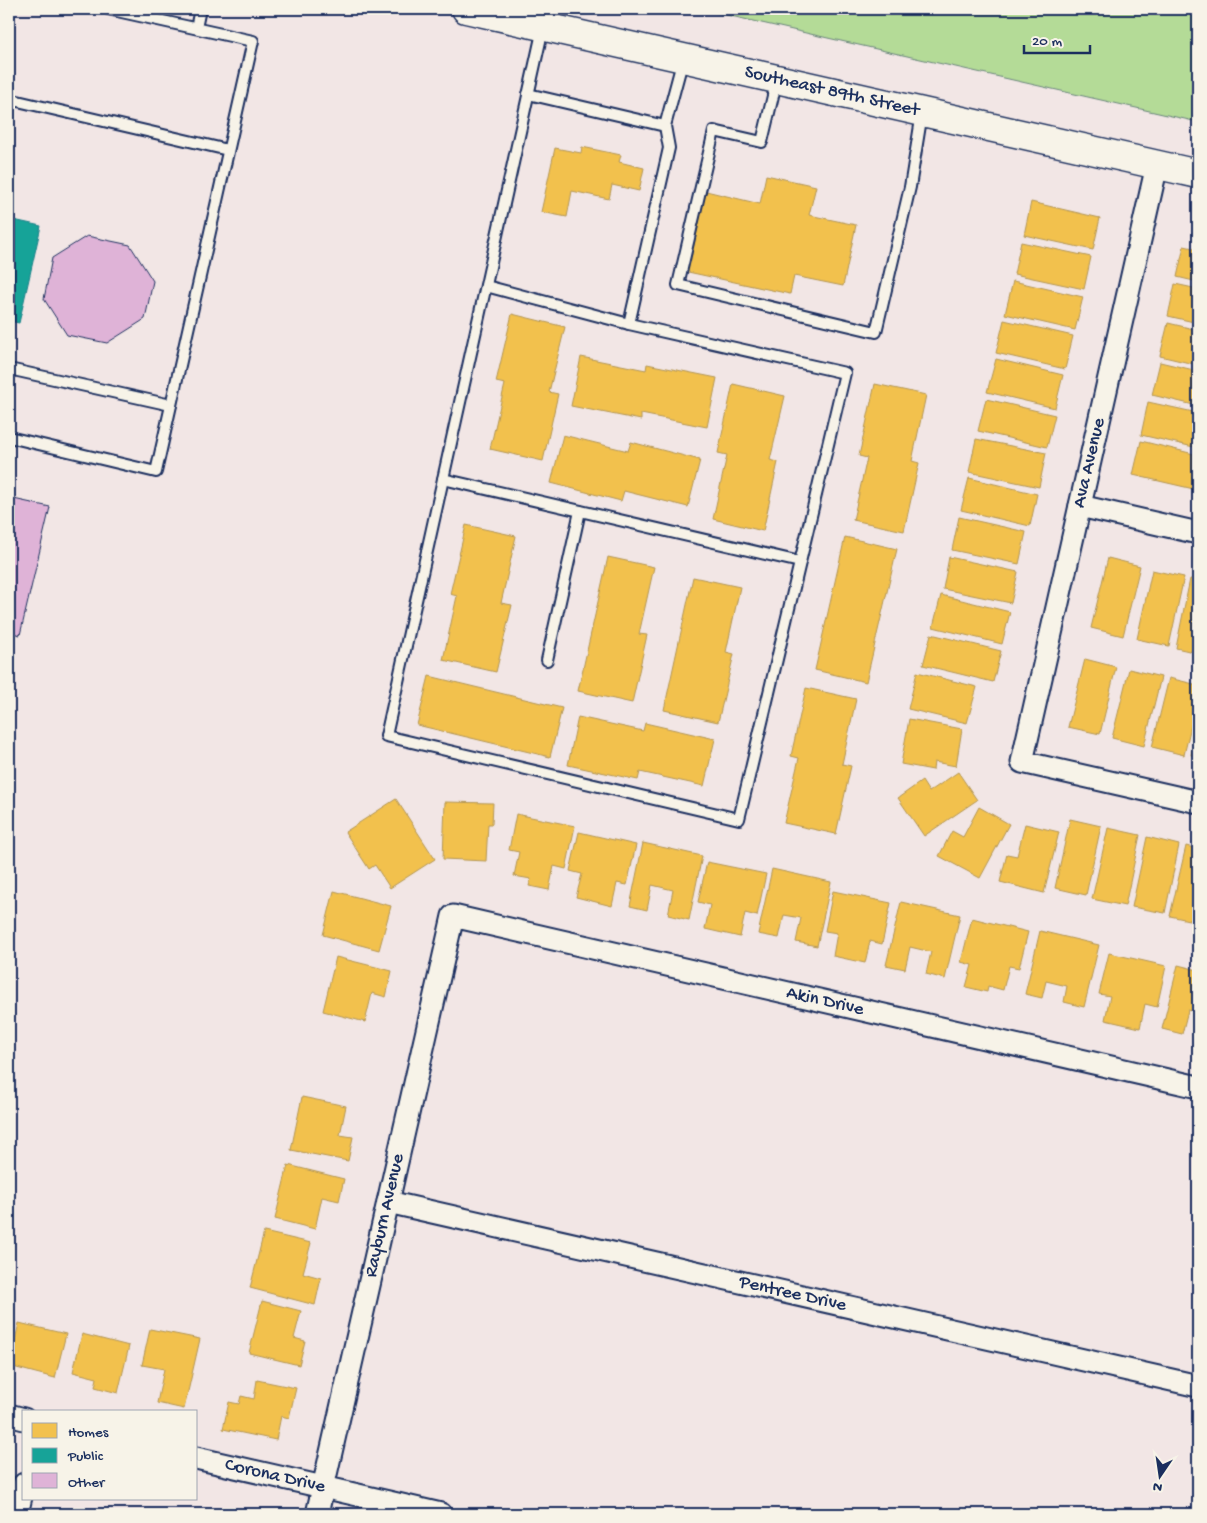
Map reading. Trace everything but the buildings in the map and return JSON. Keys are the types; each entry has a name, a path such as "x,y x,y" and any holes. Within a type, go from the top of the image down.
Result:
{"main road":[{"name":"Southeast 89th Street","path":"466,9 1198,174"}],"street":[{"name":"Ava Avenue","path":"1157,165 1022,762 1198,802"},
{"path":"1080,506 1198,533"},
{"name":"Akin Drive","path":"453,916 1198,1087"},
{"name":"Rayburn Avenue","path":"317,1514 453,916"},
{"name":"Pentree Drive","path":"388,1202 1198,1386"},
{"path":"9,1415 22,1418"},
{"name":"Corona Drive","path":"198,1458 441,1514"},
{"path":"17,1514 22,1493"}],"lane":[{"path":"9,437 156,472 253,41 108,9"},
{"path":"196,28 200,9"},
{"path":"486,286 629,324 845,373 739,819 386,736 543,26"},
{"path":"629,324 669,148 666,126 683,58"},
{"path":"777,79 762,142 714,131 678,285 876,332 910,186 922,112"},
{"path":"528,94 666,126"},
{"path":"9,99 228,150"},
{"path":"9,369 171,405"},
{"path":"443,478 800,562"},
{"path":"546,660 580,510"}],"green space":[{"path":"700,9 1198,9 1198,122"}]}
